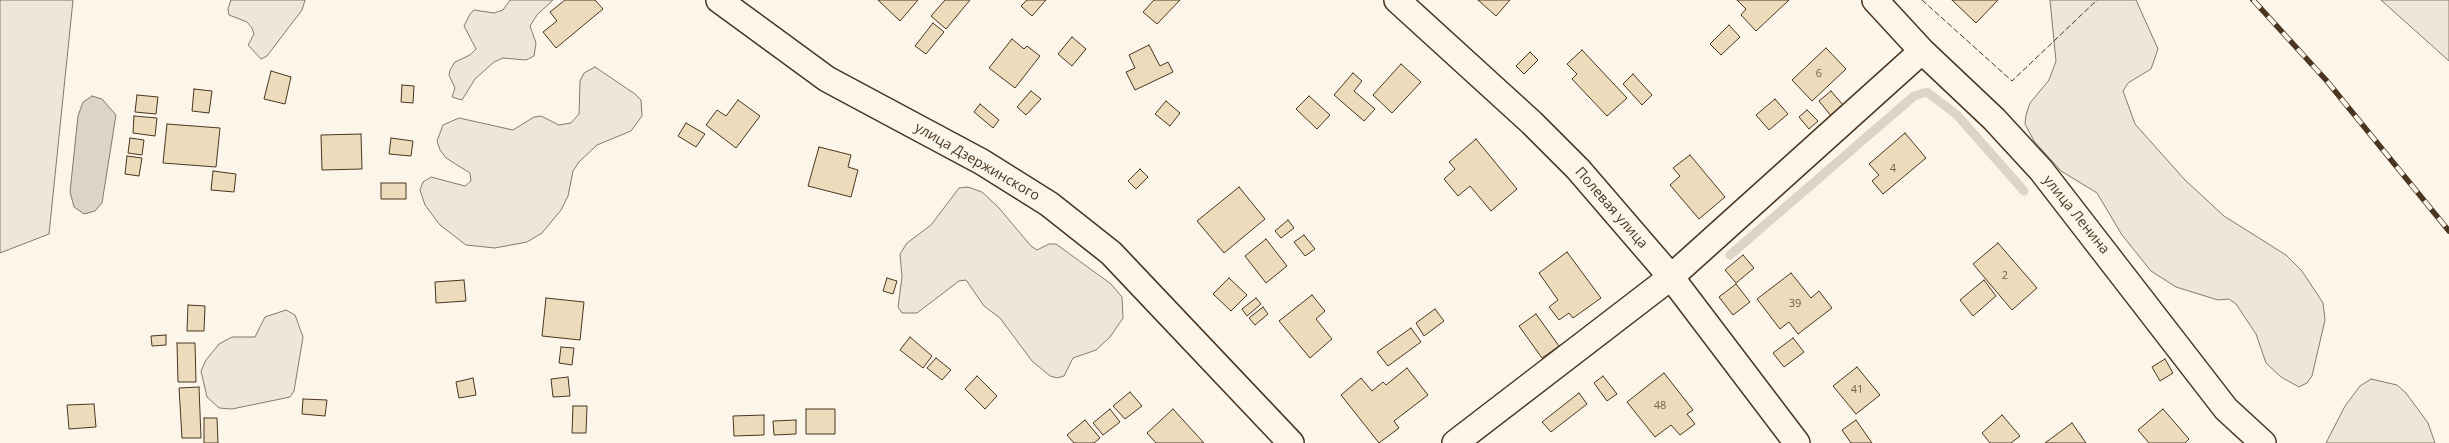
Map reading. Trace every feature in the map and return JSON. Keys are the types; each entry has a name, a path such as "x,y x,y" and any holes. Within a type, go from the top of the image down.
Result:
{"street":[{"name":"улица Дзержинского","path":"719,0 827,79 982,162 1049,204 1111,253 1291,443"},
{"name":"Полевая улица","path":"1397,0 1532,123 1578,169 1670,277 1797,443"},
{"name":"улица Ленина","path":"1875,0 1922,51 1994,119 2041,170 2226,408 2263,443"},
{"path":"1455,443 1670,277 1922,51"}],"shaded area":[{"path":"0,0 73,0 49,234 0,253"},
{"path":"231,0 305,0 302,10 267,56 261,59 248,45 254,34 252,28 247,22 229,15 228,9"},
{"path":"510,0 553,0 537,15 530,26 536,43 534,56 526,60 503,58 494,62 475,79 462,100 452,97 455,88 449,75 450,70 455,62 470,55 476,49 464,26 470,14 474,10 494,13 503,10"},
{"path":"2050,0 2136,0 2158,49 2151,69 2128,83 2123,91 2135,124 2185,180 2224,216 2286,255 2302,271 2323,303 2325,320 2312,376 2307,383 2299,387 2281,377 2266,363 2256,334 2236,304 2229,299 2218,300 2176,287 2151,271 2122,235 2097,193 2061,171 2034,141 2025,124 2026,115 2030,103 2049,80 2056,61"},
{"path":"2381,0 2449,0 2449,61"},
{"path":"595,67 641,100 642,116 631,131 597,145 579,162 573,171 568,196 561,210 542,233 527,242 495,248 466,245 440,225 425,205 420,190 423,182 431,177 465,186 471,181 470,173 446,158 440,150 437,141 443,125 459,118 513,130 534,117 541,116 559,125 571,123 579,114 580,81 584,73"},
{"path":"92,96 102,99 116,115 102,203 95,211 84,214 74,207 70,192 78,116 83,102"},
{"path":"968,187 982,192 999,208 1031,246 1037,250 1049,244 1056,244 1111,284 1122,297 1123,318 1110,337 1096,350 1073,358 1064,376 1057,378 1050,376 1032,361 1000,318 984,306 966,280 959,281 917,313 902,313 898,307 902,277 900,254 907,243 931,225 959,188"},
{"path":"286,310 295,315 303,337 294,391 290,397 232,409 219,408 207,397 201,371 206,360 219,344 232,337 255,337 265,317"},
{"path":"2371,379 2397,385 2406,393 2428,423 2435,443 2326,443 2345,406 2360,386"}],"building":[{"path":"565,0 595,0 603,9 556,48 543,32 557,21 550,12"},
{"path":"878,0 918,0 900,21"},
{"path":"945,0 970,0 946,29 931,16"},
{"path":"1027,0 1046,0 1032,16 1021,6"},
{"path":"1154,0 1180,0 1157,24 1143,12"},
{"path":"1478,0 1510,0 1496,16"},
{"path":"1737,0 1789,0 1756,31 1741,15 1746,9"},
{"path":"1952,0 1998,0 1976,23"},
{"path":"933,23 944,32 926,54 915,46"},
{"path":"1729,25 1740,37 1721,55 1710,44"},
{"path":"1072,37 1086,49 1072,66 1058,54"},
{"path":"1012,39 1024,49 1027,46 1040,56 1015,88 989,68"},
{"path":"1149,45 1160,66 1168,62 1173,72 1135,90 1126,72 1135,68 1129,55"},
{"path":"1826,48 1846,69 1812,101 1792,80"},
{"path":"1582,50 1627,98 1607,116 1572,79 1577,74 1567,64"},
{"path":"1530,52 1538,60 1524,74 1516,66"},
{"path":"1401,64 1421,82 1392,113 1373,95"},
{"path":"271,71 291,77 285,104 264,99"},
{"path":"1353,73 1362,81 1354,91 1375,109 1364,121 1334,95"},
{"path":"1633,74 1652,95 1642,105 1623,84"},
{"path":"402,85 414,86 413,103 401,102"},
{"path":"194,89 212,91 209,113 192,111"},
{"path":"1031,91 1041,99 1026,115 1017,107"},
{"path":"1831,91 1843,105 1831,116 1819,101"},
{"path":"137,95 158,97 156,114 135,112"},
{"path":"1309,96 1330,115 1317,129 1296,109"},
{"path":"1775,99 1788,114 1769,130 1756,115"},
{"path":"738,100 760,116 736,148 706,125 717,110 726,116"},
{"path":"1166,101 1180,113 1170,126 1155,114"},
{"path":"980,104 999,120 993,128 974,112"},
{"path":"1807,110 1818,121 1809,129 1799,117"},
{"path":"134,116 157,118 155,136 133,133"},
{"path":"686,123 705,134 696,147 678,136"},
{"path":"167,124 220,128 216,167 163,163"},
{"path":"1905,133 1926,158 1883,194 1872,181 1879,175 1869,164"},
{"path":"361,134 362,169 322,170 321,135"},
{"path":"130,138 144,140 142,155 128,153"},
{"path":"391,138 413,141 411,156 389,154"},
{"path":"1476,139 1517,189 1491,211 1470,186 1458,196 1444,179 1455,169 1449,162"},
{"path":"819,147 851,155 848,167 858,170 851,197 808,186"},
{"path":"1690,155 1725,197 1699,219 1670,185 1680,176 1673,168"},
{"path":"127,156 142,158 139,176 125,174"},
{"path":"1140,169 1148,177 1136,189 1128,181"},
{"path":"213,171 236,174 234,192 211,190"},
{"path":"381,183 406,183 406,199 381,199"},
{"path":"1239,187 1265,219 1224,253 1197,221"},
{"path":"1288,220 1294,228 1281,238 1275,231"},
{"path":"1304,235 1315,249 1305,256 1294,242"},
{"path":"1266,239 1287,266 1266,283 1245,256"},
{"path":"1998,243 2037,288 2012,310 1973,264"},
{"path":"1567,252 1601,298 1573,318 1569,313 1559,320 1549,307 1558,300 1539,273"},
{"path":"1743,255 1754,268 1736,283 1725,270"},
{"path":"1791,273 1811,298 1819,291 1832,308 1798,334 1789,322 1780,329 1757,299"},
{"path":"887,278 897,281 893,294 883,291"},
{"path":"1229,278 1247,295 1231,311 1213,294"},
{"path":"464,280 466,301 436,303 435,282"},
{"path":"1984,280 1996,296 1973,316 1960,300"},
{"path":"1736,284 1750,302 1733,315 1719,297"},
{"path":"1312,295 1325,311 1316,319 1332,339 1310,358 1279,321"},
{"path":"546,298 584,302 580,340 542,336"},
{"path":"1256,298 1261,304 1247,316 1242,309"},
{"path":"188,305 205,306 204,331 187,331"},
{"path":"1263,307 1268,314 1255,325 1249,318"},
{"path":"1435,309 1444,321 1424,336 1416,323"},
{"path":"1536,314 1559,346 1542,358 1519,326"},
{"path":"1411,328 1421,342 1388,366 1377,352"},
{"path":"166,335 166,345 152,346 151,336"},
{"path":"910,337 932,356 923,368 900,350"},
{"path":"1793,338 1804,352 1784,367 1773,353"},
{"path":"177,343 195,343 196,382 178,382"},
{"path":"561,347 574,348 572,365 559,363"},
{"path":"936,358 951,370 942,380 927,368"},
{"path":"2165,359 2173,373 2160,381 2152,367"},
{"path":"1857,367 1880,395 1856,414 1833,386"},
{"path":"1407,368 1428,395 1394,421 1399,428 1379,443 1341,395 1361,378 1372,391 1383,382 1386,385"},
{"path":"1664,373 1693,410 1687,414 1695,424 1680,435 1671,425 1655,437 1627,402"},
{"path":"977,376 997,396 985,409 965,389"},
{"path":"1603,376 1617,394 1607,401 1594,383"},
{"path":"568,377 570,396 553,397 551,379"},
{"path":"473,378 476,395 459,398 456,382"},
{"path":"199,387 201,438 182,438 179,388"},
{"path":"1130,392 1142,406 1125,419 1113,406"},
{"path":"1579,393 1587,404 1551,432 1542,422"},
{"path":"303,399 327,400 325,416 302,414"},
{"path":"94,404 96,427 69,429 67,405"},
{"path":"573,406 587,406 586,433 572,433"},
{"path":"806,409 835,409 835,434 806,434"},
{"path":"1110,409 1120,422 1103,435 1093,423"},
{"path":"1173,409 1204,443 1156,443 1147,433"},
{"path":"2163,409 2189,439 2185,443 2149,443 2138,430"},
{"path":"764,415 764,435 734,436 733,416"},
{"path":"2002,415 2020,436 2011,443 1990,443 1982,433"},
{"path":"204,418 217,418 218,443 204,443"},
{"path":"796,420 796,434 774,435 773,421"},
{"path":"1085,420 1100,438 1094,443 1074,443 1067,435"},
{"path":"1856,420 1872,443 1851,443 1842,430"},
{"path":"2072,423 2086,443 2045,443"}],"waterway":[{"path":"1730,255 1914,96 1927,92 1957,115 2024,191"}],"railway":[{"path":"2253,0 2326,80 2449,231"}],"fence":[{"path":"1922,0 2012,81 2097,0"}]}
